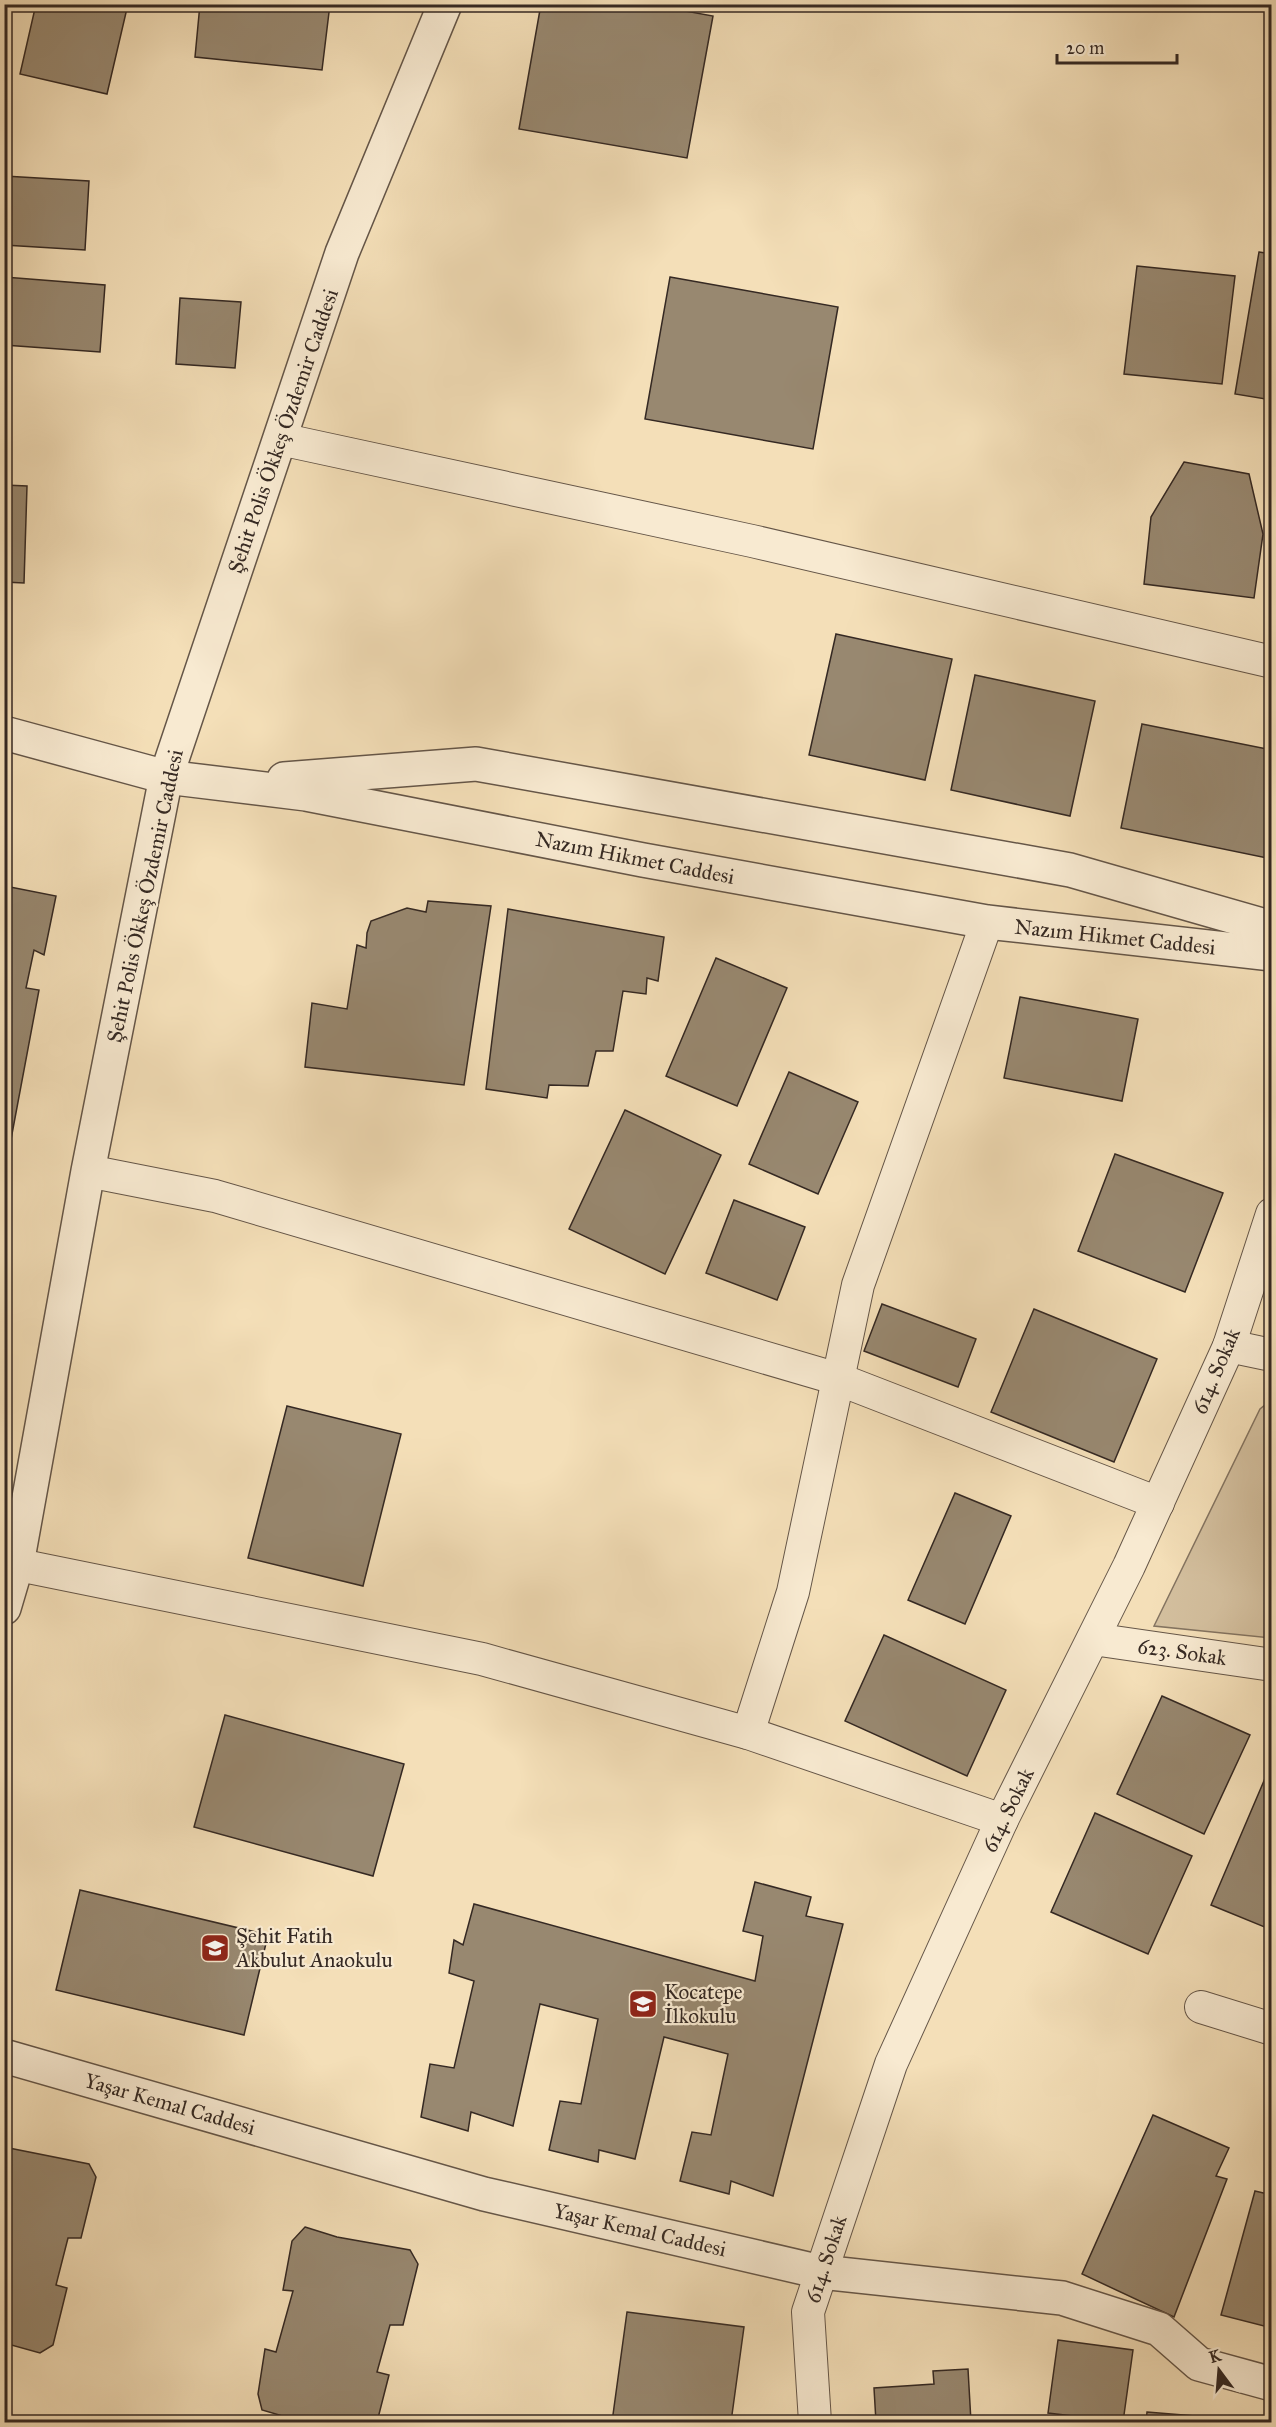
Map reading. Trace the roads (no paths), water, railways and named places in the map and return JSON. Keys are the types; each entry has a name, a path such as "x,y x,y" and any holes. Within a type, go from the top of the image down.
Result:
{"street":[{"name":"Şehit Polis Ökkeş Özdemir Caddesi","path":"4,1608 87,1171 166,777 342,253 445,4"},
{"path":"280,439 763,543 1272,662"},
{"name":"Nazım Hikmet Caddesi","path":"4,733 166,777 306,794 643,860 987,922 1272,954"},
{"path":"220,784 476,764 1070,870 1272,928"},
{"path":"748,1733 792,1592 858,1285 987,922"},
{"path":"87,1171 215,1196 838,1379 1158,1503"},
{"name":"614. Sokak","path":"815,2422 808,2312 891,2064 1002,1820 1093,1639 1229,1346 1272,1214"},
{"path":"1229,1346 1272,1355"},
{"path":"11,1563 482,1659 748,1733 1002,1820"},
{"name":"623. Sokak","path":"1093,1639 1272,1665"},
{"path":"1201,2007 1272,2029"},
{"name":"Yaşar Kemal Caddesi","path":"4,2056 484,2194 821,2272 1062,2298 1159,2329 1199,2364 1272,2384"}],"place":[{"name":"Şehit Fatih Akbulut Anaokulu","path":"215,1948"},
{"name":"Kocatepe İlkokulu","path":"643,2004"}]}
